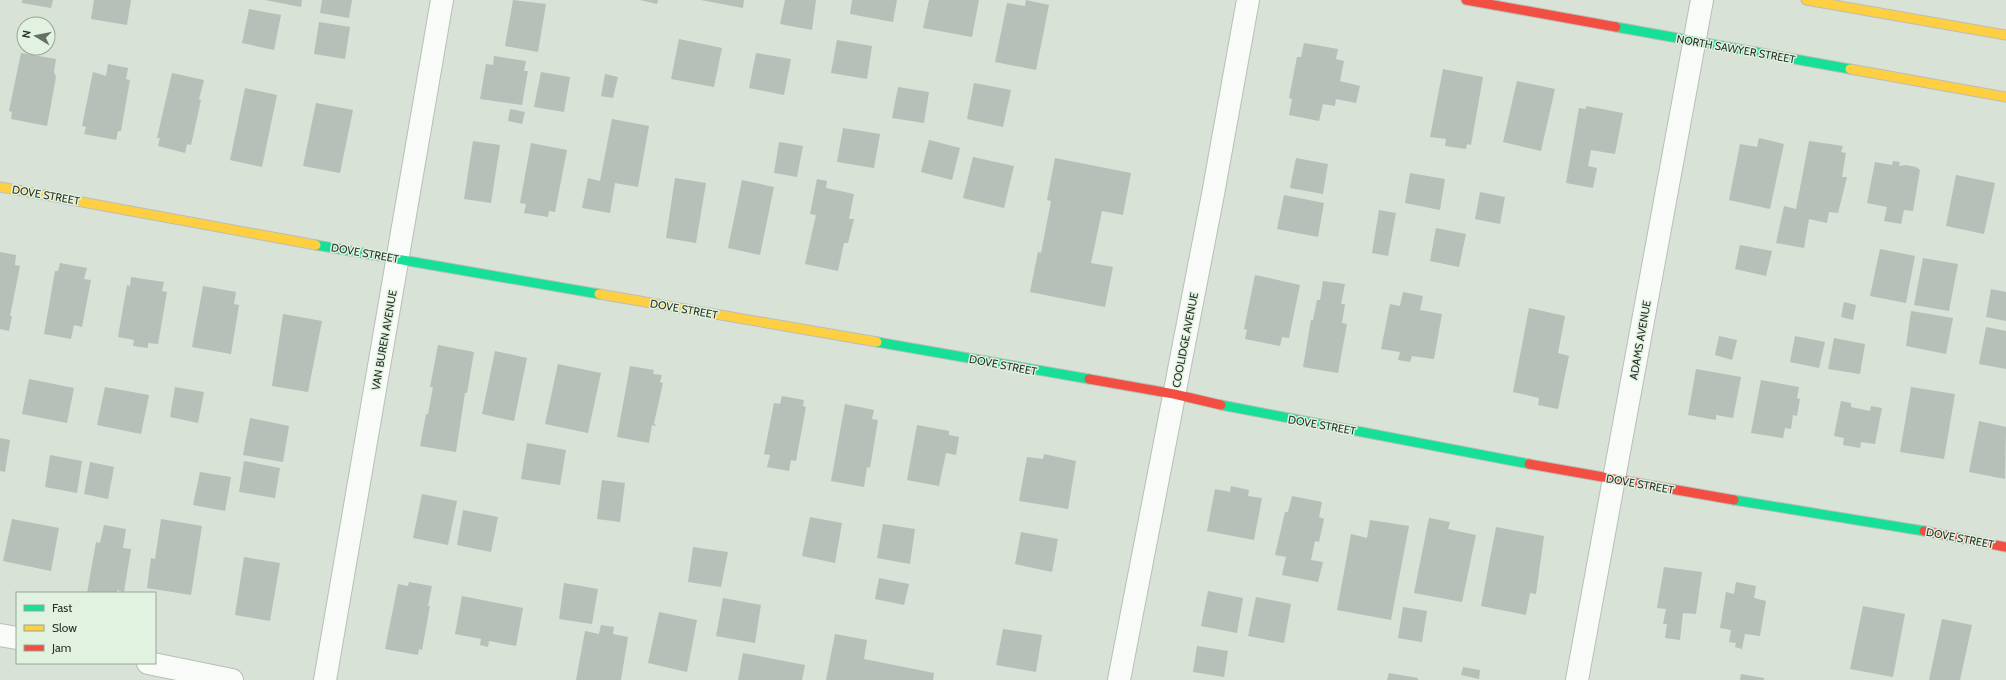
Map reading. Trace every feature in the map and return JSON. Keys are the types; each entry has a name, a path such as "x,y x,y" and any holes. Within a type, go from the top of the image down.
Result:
{"street":[{"name":"VAN BUREN AVENUE","path":"325,680 442,0"},
{"name":"COOLIDGE AVENUE","path":"1119,680 1212,202 1248,0"},
{"name":"NORTH SAWYER STREET","path":"1466,0 2006,97"},
{"name":"ADAMS AVENUE","path":"1577,680 1615,480 1702,0"},
{"path":"1806,0 2006,35"},
{"name":"DOVE STREET","path":"0,187 397,259 1174,394 1246,411 1615,480 1946,535 2006,547"},
{"path":"0,635 16,638"},
{"path":"153,664 232,680"}],"building":[{"path":"22,0 53,0 51,8 22,3"},
{"path":"94,0 131,0 127,25 91,19"},
{"path":"265,0 302,0 301,7"},
{"path":"322,0 352,0 349,18 320,13"},
{"path":"513,0 546,4 538,52 505,46"},
{"path":"640,0 658,0 657,4"},
{"path":"701,0 744,0 743,8"},
{"path":"785,0 816,0 812,30 780,24"},
{"path":"852,0 897,0 893,22 850,14"},
{"path":"929,0 979,0 972,37 923,28"},
{"path":"1026,0 1049,5 1036,70 995,62 1007,3 1025,6"},
{"path":"249,9 281,15 274,50 242,43"},
{"path":"319,22 350,27 345,59 314,54"},
{"path":"679,39 722,48 714,87 671,79"},
{"path":"837,40 872,46 867,79 831,73"},
{"path":"1304,43 1338,49 1336,59 1344,61 1340,81 1360,86 1356,103 1336,99 1335,106 1323,104 1319,121 1289,115 1292,99 1289,98 1297,57 1301,57"},
{"path":"756,53 791,59 784,95 749,88"},
{"path":"20,56 38,56 56,59 54,72 56,77 47,126 11,119 12,112 9,111"},
{"path":"494,56 526,61 524,71 528,71 522,105 480,99 486,64 493,65"},
{"path":"108,64 128,68 126,79 130,80 121,131 118,131 116,140 84,134 86,127 82,126 93,72 106,76"},
{"path":"1443,69 1483,77 1471,145 1467,144 1466,149 1445,146 1446,139 1430,137"},
{"path":"541,72 570,77 564,112 534,107"},
{"path":"172,73 204,80 191,145 187,144 185,153 158,146 160,138 157,138"},
{"path":"605,74 618,77 613,98 601,96"},
{"path":"1517,81 1555,89 1541,151 1503,142"},
{"path":"974,83 1011,90 1003,127 967,119"},
{"path":"898,87 929,92 924,123 892,118"},
{"path":"245,88 277,95 262,167 230,160"},
{"path":"316,103 353,110 340,173 303,166"},
{"path":"1586,106 1623,113 1615,154 1591,150 1588,166 1597,168 1593,188 1566,183 1579,108 1586,109"},
{"path":"510,109 525,112 522,124 508,121"},
{"path":"612,119 649,126 638,187 615,183 610,213 582,208 588,178 600,181"},
{"path":"843,128 880,134 874,168 837,162"},
{"path":"1759,138 1784,144 1770,209 1729,200 1740,144 1757,147"},
{"path":"929,140 960,148 952,180 921,172"},
{"path":"473,141 500,145 491,203 464,199"},
{"path":"1809,141 1843,146 1841,152 1846,153 1842,177 1847,177 1838,213 1829,212 1827,223 1809,219 1804,248 1776,243 1784,206 1796,209"},
{"path":"779,142 803,146 797,177 774,173"},
{"path":"531,143 567,150 555,212 549,211 548,217 524,213 526,204 520,203"},
{"path":"973,157 1014,166 1004,208 963,198"},
{"path":"1055,158 1131,173 1123,215 1102,211 1091,263 1113,267 1105,307 1030,292 1038,252 1041,253 1051,201 1047,200"},
{"path":"1296,158 1328,164 1323,194 1290,188"},
{"path":"1893,161 1900,162 1899,166 1906,165 1916,167 1920,170 1913,211 1904,210 1901,224 1884,221 1887,207 1867,203 1875,162 1892,165"},
{"path":"1410,173 1445,179 1440,210 1405,203"},
{"path":"1956,175 1995,183 1984,234 1946,226"},
{"path":"675,178 706,183 696,243 666,238"},
{"path":"817,179 827,181 826,188 854,194 849,219 854,219 848,243 844,243 838,271 805,264 816,215 810,214"},
{"path":"742,180 774,187 760,255 728,248"},
{"path":"1480,192 1505,197 1500,224 1475,219"},
{"path":"1284,195 1324,203 1318,237 1277,229"},
{"path":"1379,210 1396,213 1388,256 1372,253"},
{"path":"1436,228 1466,234 1459,267 1430,261"},
{"path":"1740,245 1772,251 1766,276 1735,269"},
{"path":"1880,249 1915,256 1906,303 1870,296"},
{"path":"0,252 16,255 15,265 20,266 10,316 12,316 9,331 0,329"},
{"path":"1923,258 1958,264 1949,311 1914,305"},
{"path":"60,263 87,268 84,279 91,280 82,327 74,325 71,339 44,334 55,271 58,271"},
{"path":"1255,275 1300,285 1289,338 1282,337 1280,346 1245,339 1247,330 1244,329"},
{"path":"131,277 164,282 162,291 167,292 158,344 148,343 148,348 133,346 134,340 118,337 127,285 130,286"},
{"path":"1323,281 1345,284 1341,304 1345,304 1342,323 1347,324 1338,373 1303,367 1311,320 1313,320 1317,300 1320,300"},
{"path":"203,286 236,292 234,304 239,305 231,354 192,347"},
{"path":"1991,289 2006,292 2006,321 1986,317"},
{"path":"1403,292 1423,296 1420,310 1442,314 1434,359 1412,356 1410,362 1398,360 1400,352 1381,349 1390,304 1400,306"},
{"path":"1844,302 1856,305 1853,320 1841,317"},
{"path":"1529,308 1565,316 1558,353 1569,356 1558,409 1538,405 1539,398 1513,392"},
{"path":"1911,311 1953,318 1946,354 1906,346"},
{"path":"283,314 322,321 308,392 272,386"},
{"path":"1986,327 2006,331 2006,369 1979,364"},
{"path":"1719,336 1737,340 1732,360 1715,355"},
{"path":"1795,336 1825,342 1819,368 1790,362"},
{"path":"1834,338 1865,344 1860,374 1828,369"},
{"path":"438,345 474,352 467,393 465,393 456,452 420,446 433,387 430,387"},
{"path":"495,351 527,358 514,421 482,414"},
{"path":"558,364 601,373 588,433 545,424"},
{"path":"630,366 654,370 653,374 662,375 660,382 663,383 654,423 656,426 652,425 649,443 617,437"},
{"path":"1696,369 1741,377 1733,418 1716,415 1716,420 1688,415"},
{"path":"29,379 74,388 67,423 22,414"},
{"path":"1761,380 1799,387 1797,398 1800,399 1797,416 1793,415 1791,429 1785,428 1783,438 1751,433"},
{"path":"105,387 149,395 141,434 97,425"},
{"path":"175,387 204,392 198,423 170,417"},
{"path":"1911,387 1955,394 1944,459 1900,452"},
{"path":"782,396 804,400 803,406 806,407 796,461 791,460 789,471 767,467 770,455 764,454 774,403 780,404"},
{"path":"1841,401 1851,403 1851,407 1870,411 1871,406 1882,408 1875,444 1861,442 1860,448 1843,445 1844,438 1834,436"},
{"path":"845,404 874,410 872,419 878,420 870,468 867,467 864,487 831,481"},
{"path":"250,418 289,426 283,462 243,455"},
{"path":"1979,421 2006,427 2005,479 1969,472"},
{"path":"917,425 949,431 949,435 959,437 956,455 946,453 939,486 907,480"},
{"path":"0,438 10,440 5,472 0,471"},
{"path":"527,443 566,450 560,485 521,479"},
{"path":"1044,454 1076,461 1068,509 1019,501 1027,457 1043,459"},
{"path":"50,455 82,461 77,493 45,487"},
{"path":"244,461 280,468 275,498 239,492"},
{"path":"90,462 114,467 108,499 84,494"},
{"path":"200,472 231,477 225,511 193,505"},
{"path":"602,480 625,483 620,522 597,519"},
{"path":"1231,486 1249,490 1248,496 1262,498 1254,540 1207,531 1215,489 1230,492"},
{"path":"422,494 457,501 448,545 413,538"},
{"path":"1292,496 1322,502 1319,517 1324,519 1319,542 1315,541 1311,560 1323,562 1318,582 1282,575 1286,557 1275,555 1285,512 1288,512"},
{"path":"463,510 498,517 491,552 457,545"},
{"path":"810,517 842,523 835,563 802,556"},
{"path":"1429,518 1450,522 1448,529 1476,535 1462,602 1414,593"},
{"path":"12,519 59,528 51,571 3,561"},
{"path":"161,519 202,526 191,595 147,588 151,558 155,559"},
{"path":"1370,520 1409,526 1391,620 1337,610 1351,534 1367,538"},
{"path":"883,524 915,529 910,564 877,558"},
{"path":"104,525 126,529 123,548 131,549 124,592 117,590 117,592 87,592 96,542 100,543"},
{"path":"1496,527 1544,536 1536,594 1530,593 1526,615 1481,606"},
{"path":"1021,532 1058,539 1052,572 1015,564"},
{"path":"693,547 728,552 721,587 688,582"},
{"path":"244,557 280,563 270,621 235,615"},
{"path":"1664,567 1702,572 1696,614 1683,613 1680,640 1665,638 1667,624 1663,624 1666,609 1657,608"},
{"path":"879,578 909,584 904,605 875,599"},
{"path":"409,582 432,586 422,650 419,649 418,655 385,649 398,584 408,586"},
{"path":"1736,582 1756,586 1754,598 1766,601 1760,636 1745,634 1742,649 1735,647 1736,643 1729,642 1731,630 1720,628 1726,592 1734,594"},
{"path":"564,583 598,589 592,624 559,619"},
{"path":"1208,591 1243,598 1237,633 1201,626"},
{"path":"462,596 523,608 516,646 489,641 488,647 480,645 481,639 455,634"},
{"path":"1256,597 1291,604 1284,643 1248,636"},
{"path":"723,598 761,605 755,643 716,636"},
{"path":"1863,606 1905,614 1893,677 1850,669"},
{"path":"1403,607 1427,611 1422,642 1398,638"},
{"path":"659,612 697,620 687,672 648,663"},
{"path":"1942,619 1972,625 1960,680 1929,680"},
{"path":"601,625 614,627 613,634 628,637 621,680 576,680 585,631 599,634"},
{"path":"1003,629 1042,635 1036,672 996,665"},
{"path":"835,634 867,640 864,659 934,673 933,680 826,680"},
{"path":"1197,646 1228,651 1224,677 1193,672"},
{"path":"743,653 805,665 802,680 738,680"},
{"path":"1463,667 1480,670 1479,679 1461,675"},
{"path":"1389,673 1418,678 1418,680 1387,680"},
{"path":"1741,674 1764,678 1764,680 1740,680"}],"traffic: fast":[{"path":"1616,27 1850,69"},
{"path":"316,245 599,294"},
{"path":"877,342 1089,379"},
{"path":"1221,405 1529,464"},
{"path":"1734,500 1924,531"}],"traffic: slow":[{"path":"1806,0 2006,35"},
{"path":"1850,69 2006,97"},
{"path":"0,187 316,245"},
{"path":"599,294 877,342"}],"traffic: jam":[{"path":"1466,0 1616,27"},
{"path":"1089,379 1174,394 1221,405"},
{"path":"1529,464 1734,500"},
{"path":"1924,531 2006,547"}]}
